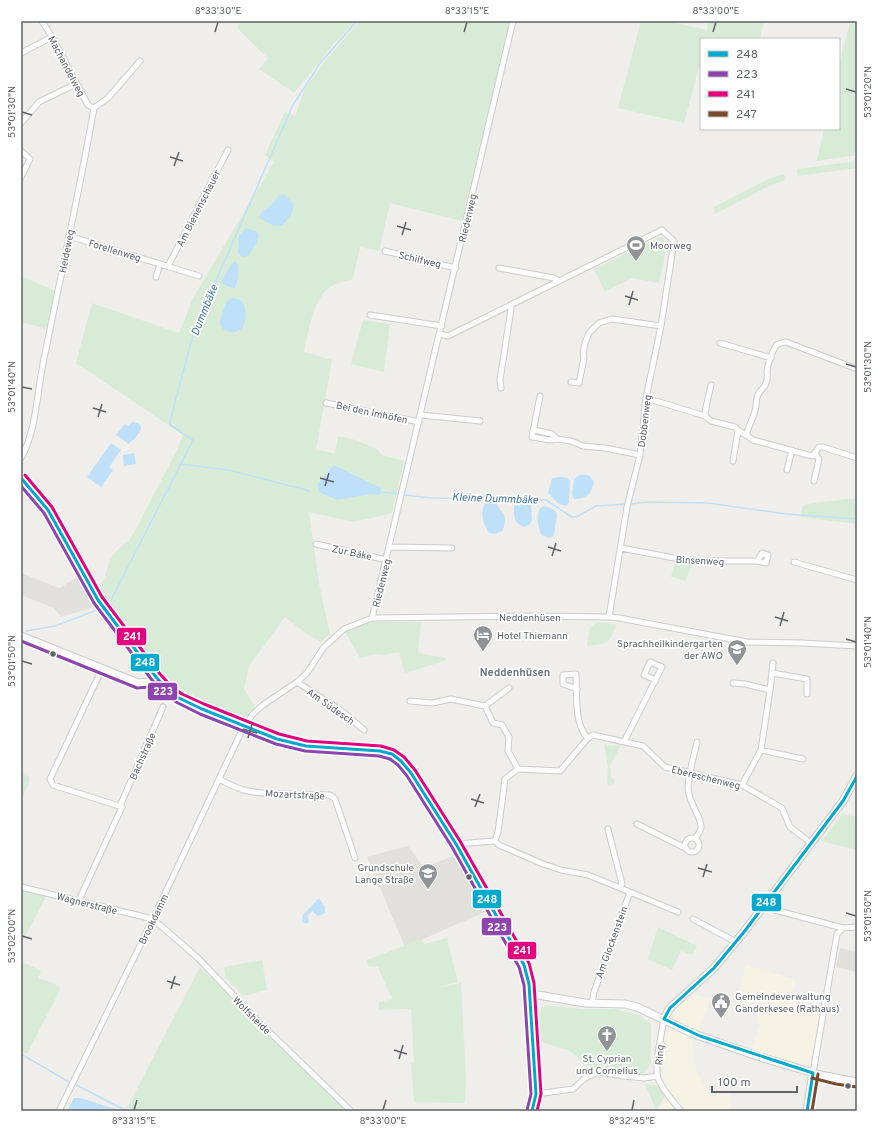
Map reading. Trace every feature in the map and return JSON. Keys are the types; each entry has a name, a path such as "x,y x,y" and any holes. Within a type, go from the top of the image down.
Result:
{"street":[{"name":"Machandelweg","path":"42,21 88,105 94,108"},
{"name":"Riedenweg","path":"372,618 390,548 513,21"},
{"path":"21,54 52,37"},
{"path":"94,108 108,98 140,61"},
{"path":"21,123 39,102 76,84"},
{"name":"Heideweg","path":"21,458 29,441 43,364 85,162 94,108"},
{"name":"Am Bienenschauer","path":"168,266 228,150"},
{"path":"21,151 30,159 21,177"},
{"name":"Dobbenweg","path":"559,281 662,230 674,241 661,326 646,398 640,455 628,507 609,618"},
{"name":"Forellenweg","path":"69,236 199,276"},
{"name":"Schilfweg","path":"385,251 456,268"},
{"path":"156,278 160,264"},
{"path":"499,268 554,278 559,281"},
{"path":"440,334 448,336 559,281"},
{"path":"501,388 500,380 511,309 510,306"},
{"path":"370,315 442,326"},
{"path":"571,382 579,383 584,358 583,353 585,343 589,333 599,323 612,319 661,326"},
{"path":"747,434 748,426 753,420 759,392 766,384 768,378 767,370 778,344 786,342 857,369"},
{"path":"720,343 771,358"},
{"path":"705,416 711,385"},
{"path":"540,396 532,437 571,441 583,446 605,448 640,455"},
{"path":"646,398 705,416 711,421 735,427 738,431 747,434 753,440 813,456 819,447 823,447 857,458"},
{"name":"Bei den Imhöfen","path":"326,403 419,422"},
{"path":"421,415 480,421"},
{"path":"733,461 738,431"},
{"path":"787,470 792,450"},
{"path":"814,480 819,460 815,454"},
{"path":"21,478 48,510 98,600 156,677 179,698 277,739 306,746 380,751 392,754 401,761 411,773 456,844 520,956 529,981 536,1094 532,1111"},
{"name":"Zur Bäke","path":"316,544 387,560"},
{"name":"Riedenweg","path":"390,548 452,548"},
{"name":"Binsenweg","path":"621,548 690,561 757,562"},
{"path":"794,562 857,580"},
{"name":"Neddenhüsen","path":"244,726 253,714 263,705 297,682 306,673 324,647 344,629 372,618 533,616 619,618 747,642 857,646"},
{"path":"21,636 141,683 152,681 156,677"},
{"path":"742,785 761,750 773,663"},
{"path":"102,669 50,779 53,785 120,806"},
{"path":"772,673 807,679 806,694"},
{"path":"625,742 656,680"},
{"name":"Am Südesch","path":"297,682 343,712 364,730"},
{"path":"734,683 770,690"},
{"path":"410,701 434,703 451,699 485,706 509,688"},
{"path":"495,841 498,832 505,778 518,769 560,771 588,738 583,734 578,718 577,689"},
{"path":"485,706 493,723 502,725 509,737 508,751 518,769"},
{"name":"Bachstraße","path":"79,900 122,809 120,806 163,707"},
{"name":"Brookdamm","path":"59,1111 153,919 244,726"},
{"name":"Ebereschenweg","path":"588,738 593,735 643,746 665,767 742,785 782,808 790,827 811,843"},
{"path":"637,824 691,852 697,850 698,843 696,840 701,827 700,821 689,796 688,786 697,742"},
{"path":"761,750 804,759"},
{"path":"664,1019 670,1008 714,968 736,942 843,801 857,776"},
{"name":"Mozartstraße","path":"218,779 248,791 279,794 330,795 335,799 355,858"},
{"path":"608,829 622,884 620,887"},
{"path":"685,848 687,840 691,838 696,840"},
{"path":"456,844 495,841 499,845 549,866 588,875 678,912"},
{"name":"Wagnerstraße","path":"21,887 153,919"},
{"name":"Am Glockenstein","path":"592,1003 594,992 630,892"},
{"path":"763,908 843,928 857,927"},
{"name":"Wolfsheide","path":"153,919 198,958 257,1020 351,1111"},
{"path":"693,919 736,942"},
{"path":"807,1111 837,934 843,928"},
{"path":"529,996 541,995 567,1000 592,1003 625,1004 637,1007 700,1036 813,1073 857,1082"},
{"name":"Ring","path":"536,1094 573,1089 585,1078 598,1072 644,1078 657,1076 659,1044 664,1019"},
{"path":"657,1076 661,1085 681,1111"}],"shaded area":[{"path":"21,573 59,588 78,577 94,607 61,617 54,608 21,595"},
{"name":"Grundschule Lange Straße","path":"408,846 424,868 455,855 487,911 405,947 367,857"},
{"path":"840,948 857,952 857,972 836,967"},
{"path":"746,965 796,980 790,1001 820,1008 810,1067 774,1057 752,1048 760,1024 757,1023 763,1003 738,995"},
{"path":"691,993 710,999 699,1032 692,1036 693,1056 697,1073 711,1096 729,1093 732,1111 658,1111 666,1099 663,1074 666,1032 673,1028 676,1022 673,1014 675,1010"}],"green space":[{"path":"242,21 356,21 334,44 294,93 259,69 268,58 237,28"},
{"path":"359,21 510,21 462,221 390,203 379,251 360,247 353,279 330,287 319,299 315,308 304,352 332,360 316,450 335,453 338,436 355,440 377,449 382,455 404,461 392,513 354,522 309,512 319,583 330,635 321,642 308,635 285,617 249,666 244,689 255,706 244,719 186,694 166,678 105,599 99,587 105,577 109,562 114,554 123,544 130,540 178,448 183,435 76,363 92,303 179,333 193,298 274,162 265,155 285,112 295,116 305,88 328,57","holes":["278,196 290,217 282,226 261,213 272,204","225,302 243,327 236,333 222,327 220,324"]},
{"path":"641,21 668,21 707,30 708,21 764,21 760,38 700,38 700,64 684,123 618,108"},
{"path":"850,21 857,21 857,155 817,161 824,130 840,130 840,62"},
{"path":"857,161 857,168 798,176 797,169"},
{"path":"784,174 785,180 767,187 715,214 714,207 768,179"},
{"name":"Moorweg","path":"662,236 665,246 665,253 659,283 632,278 605,292 594,269"},
{"path":"21,276 55,291 47,329 21,322 21,295 23,286 21,285"},
{"path":"363,320 390,324 384,372 351,364"},
{"path":"857,498 857,524 800,517 803,505"},
{"path":"675,562 691,566 686,581 671,577"},
{"path":"373,622 421,622 418,653 446,658 445,661 405,673 399,652 385,655 375,654 360,658 345,632"},
{"path":"596,623 616,625 607,642 587,646 589,629"},
{"path":"604,744 612,746 621,745 610,766 611,777 615,780 614,784 607,785 608,767"},
{"path":"21,774 30,777 28,786 21,799"},
{"path":"842,814 857,817 857,850 822,841"},
{"path":"21,889 47,895 21,944"},
{"path":"658,927 697,946 692,955 681,951 672,970 648,959"},
{"path":"447,938 458,982 435,988 461,983 466,1078 465,1103 414,1102 411,1064 414,1062 411,1009 378,1010 379,1002 392,999 378,967 368,966 367,960 422,939 424,944"},
{"path":"262,960 267,990 243,996 225,977 224,967"},
{"path":"21,961 41,971 38,978 59,985 60,990 27,1054 21,1052"},
{"path":"200,967 347,1111 144,1111 127,1108"},
{"path":"544,1005 581,1009 615,1009 639,1015 651,1024 651,1063 643,1074 624,1073 597,1068 587,1065 570,1051 538,1041 538,1017"},
{"path":"645,1084 660,1086 664,1092 665,1096 656,1110"}],"water":[{"path":"283,194 294,206 290,217 282,226 274,226 259,218 261,213 272,204 278,196"},
{"path":"246,228 256,231 259,234 257,243 248,256 244,257 238,254 239,236"},
{"path":"234,261 238,264 238,273 235,288 232,288 221,283"},
{"path":"233,298 243,301 246,316 243,327 240,330 237,332 228,332 223,329 220,323 224,306 228,300"},
{"path":"133,422 140,425 141,429 134,440 132,440 129,444 116,435 125,424 128,426"},
{"path":"111,443 121,450 109,467 113,470 101,487 87,477"},
{"path":"134,453 136,464 124,466 123,455"},
{"path":"334,465 381,488 380,495 371,494 337,500 319,492 318,483"},
{"path":"580,475 588,476 594,482 588,495 582,498 574,499 572,494 574,479"},
{"path":"552,478 568,478 570,481 569,502 566,506 559,504 548,493"},
{"path":"486,502 495,502 505,517 503,530 496,534 489,533 483,518 482,514"},
{"path":"528,502 531,504 532,521 529,525 524,527 516,521 514,516 514,505 520,506 523,503"},
{"path":"544,506 552,508 557,514 554,535 548,538 541,535 538,523 539,511"},
{"path":"319,898 325,907 325,913 318,916 312,911 307,916 309,920 308,923 303,923 303,915"},
{"path":"74,1098 81,1098 115,1109 117,1111 67,1111"}],"waterway":[{"name":"Dummbäke","path":"110,602 193,440 170,425 170,421 194,331 293,105 321,62 357,21"},
{"name":"Kleine Dummbäke","path":"181,464 229,470 310,491"},
{"name":"Kleine Dummbäke","path":"380,492 400,494"},
{"name":"Kleine Dummbäke","path":"404,495 431,498 546,500 572,517 576,517 596,506 626,504"},
{"name":"Kleine Dummbäke","path":"630,504 648,502 708,503 786,514 857,519"},
{"name":"Dummbäke","path":"26,631 55,626 97,610"},
{"path":"21,1054 69,1082"},
{"path":"76,1085 123,1109 137,1111"}],"transit line":[{"name":"241","path":"25,475 52,507 102,597 160,674 172,687 182,694 204,704 279,734 307,741 381,746 394,750 404,757 415,770 460,841 529,963 534,983 541,1094 537,1111"},
{"name":"248","path":"21,478 48,510 98,600 156,677 169,691 179,698 202,709 277,739 306,746 380,751 392,754 401,761 411,773 456,844 524,965 529,984 536,1094 532,1111"},
{"name":"223","path":"21,486 44,513 94,603 152,680 166,695 176,702 200,714 276,744 305,751 379,756 390,759 398,765 407,776 452,847 519,967 524,985 531,1094 527,1110"},
{"name":"223","path":"21,641 137,688 149,687 159,681"},
{"name":"248","path":"664,1019 670,1008 714,968 744,932 843,801 857,776"},
{"name":"248","path":"664,1019 700,1036 813,1073"},
{"name":"248","path":"807,1111 813,1073"},
{"name":"247","path":"812,1111 818,1074"},
{"name":"247","path":"812,1078 856,1087"}],"place":[{"name":"Moorweg","path":"636,262"},
{"name":"Hotel Thiemann","path":"483,652"},
{"name":"Sprachheilkindergarten der AWO","path":"737,666"},
{"name":"Grundschule Lange Straße","path":"428,890"},
{"name":"Gemeindeverwaltung Ganderkesee (Rathaus)","path":"721,1019"},
{"name":"St. Cyprian und Cornelius","path":"607,1052"}],"district":[{"name":"Neddenhüsen","path":"515,672"}]}
